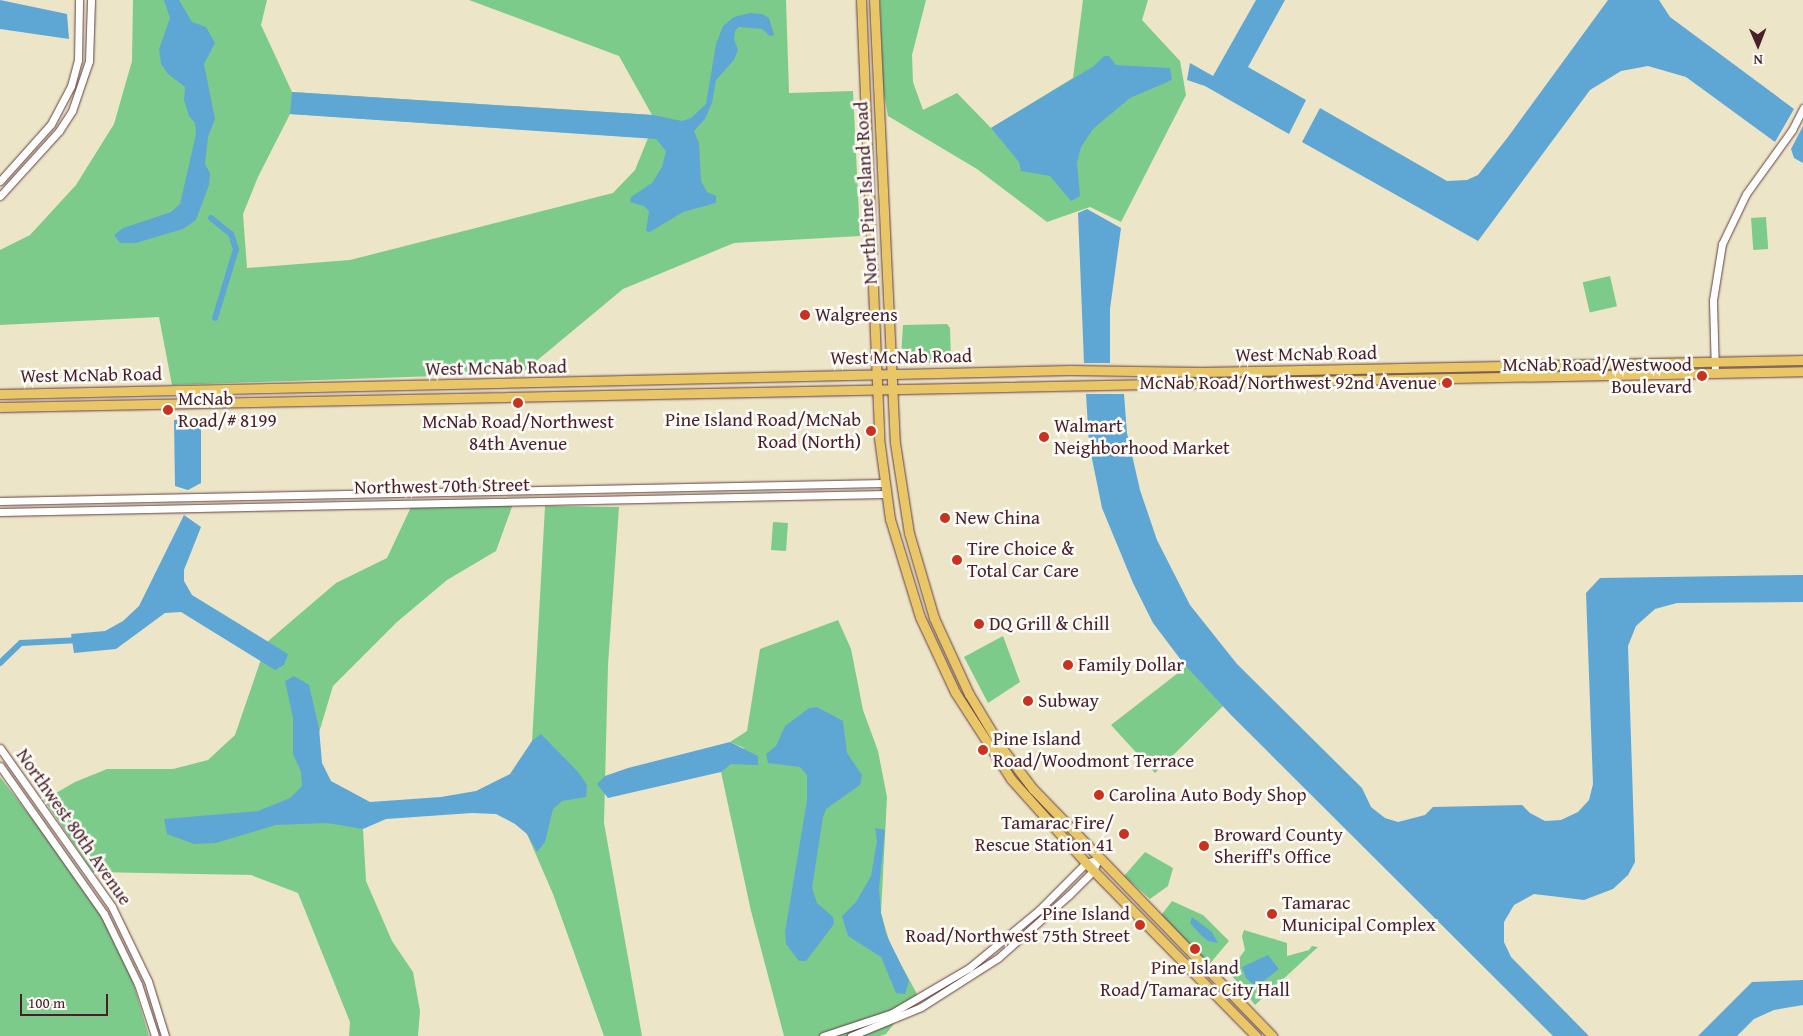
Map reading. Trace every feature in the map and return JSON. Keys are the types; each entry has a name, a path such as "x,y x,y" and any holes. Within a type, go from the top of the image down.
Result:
{"main road":[{"name":"North Pine Island Road","path":"861,0 875,374 883,483 909,586 955,692 1010,779 1093,871 1256,1036"},
{"name":"North Pine Island Road","path":"874,0 891,373 899,484 909,532 928,601 951,658 986,724 1016,767 1098,859 1272,1036"},
{"name":"West McNab Road","path":"0,394 891,373 1070,370 1191,372 1803,360"},
{"name":"West McNab Road","path":"0,407 1803,371"}],"street":[{"path":"0,181 51,124 71,86 78,60 80,0"},
{"path":"0,196 59,132 72,111 89,61 91,0"},
{"path":"1715,373 1713,300 1722,244 1746,194 1792,130 1803,108"},
{"name":"Northwest 70th Street","path":"0,502 883,483"},
{"path":"834,485 835,495"},
{"path":"796,486 796,496"},
{"path":"635,489 635,499"},
{"name":"Northwest 70th Street","path":"0,512 885,494"},
{"name":"Northwest 80th Avenue","path":"0,748 112,908 148,982 166,1036"},
{"name":"Northwest 80th Avenue","path":"0,766 104,914 138,984 155,1036"},
{"path":"823,1036 892,1013 969,968 1033,915 1086,863 1098,859"},
{"path":"851,1036 912,1011 976,974 1022,940 1093,871 1098,859"}],"green space":[{"path":"133,0 267,0 261,25 292,92 652,115 619,56 469,0 786,0 789,93 853,91 860,236 734,243 623,289 522,373 172,385 159,317 0,325 0,250 30,235 76,185 114,124 132,61","holes":["290,114 648,138 635,170 613,193 350,260 247,268 243,214 258,177"]},
{"path":"880,0 926,0 912,55 913,82 923,110 957,93 991,128 1073,78 1083,0 1148,0 1142,20 1180,61 1186,95 1121,222 1090,207 1047,222 977,169 888,116 883,88"},
{"path":"1766,217 1768,249 1753,250 1751,218"},
{"path":"1610,276 1617,306 1590,313 1583,282"},
{"path":"947,324 950,328 951,362 907,363 901,357 903,325"},
{"path":"513,504 496,551 447,580 397,622 333,686 303,786 363,829 366,881 392,941 413,972 420,1011 418,1036 349,1036 350,1022 298,893 251,875 93,872 44,800 75,782 107,769 173,769 208,760 235,735 267,642 336,583 387,558 411,507"},
{"path":"545,506 619,507 608,665 604,823 642,1036 604,1036 553,894 527,834"},
{"path":"773,522 788,523 786,551 771,550"},
{"path":"838,620 851,649 863,710 878,751 887,797 881,913 890,944 917,994 886,1034 880,1036 784,1036 751,911 721,772 744,748 730,742 747,731 760,649"},
{"path":"1003,636 1020,682 988,703 964,657"},
{"path":"1187,666 1223,706 1155,773 1111,725"},
{"path":"0,777 61,856 100,914 129,969 149,1036 0,1036"},
{"path":"1145,852 1173,868 1168,886 1150,899 1124,876"},
{"path":"1172,901 1203,915 1229,941 1207,967 1159,918"},
{"path":"1244,930 1287,943 1287,956 1309,950 1312,946 1318,947 1255,1005 1229,972 1245,950 1242,936"}],"water":[{"path":"0,0 67,14 69,39 0,29"},
{"path":"164,0 179,0 192,22 206,27 215,43 204,64 215,119 208,137 205,164 210,173 209,185 196,220 183,229 136,243 120,243 114,235 123,228 171,212 180,204 196,134 195,123 189,116 184,100 185,87 168,74 161,64 159,49 170,18"},
{"path":"1256,0 1285,0 1248,67 1306,100 1289,134 1205,86 1187,80 1190,63 1213,76"},
{"path":"1608,0 1659,0 1670,17 1794,109 1775,142 1686,77 1648,66 1621,71 1590,90 1478,241 1302,142 1320,108 1447,181 1467,180 1478,175"},
{"path":"750,13 762,14 769,18 774,35 770,36 762,29 739,27 735,31 734,39 738,50 734,60 716,80 712,103 705,119 694,131 699,143 701,181 707,192 716,196 716,203 683,212 650,232 646,231 649,211 644,206 630,202 631,197 652,183 662,167 666,151 656,139 290,114 292,92 653,115 682,121 691,118 706,104 716,44 723,26 734,17"},
{"path":"1104,56 1109,56 1116,65 1170,68 1172,80 1130,98 1093,129 1081,147 1077,163 1080,196 1071,201 1050,176 1021,171 1019,162 991,128 1094,66"},
{"path":"1803,126 1803,163 1794,158 1791,149"},
{"path":"1087,209 1121,228 1110,309 1110,363 1084,363 1078,213"},
{"path":"1086,394 1124,394 1127,433 1140,490 1157,540 1190,605 1237,664 1362,788 1371,807 1385,818 1398,822 1425,815 1433,807 1522,805 1530,813 1545,821 1561,820 1578,812 1589,800 1593,784 1586,593 1600,578 1803,575 1803,602 1677,603 1655,609 1636,626 1628,646 1635,862 1628,875 1613,889 1584,900 1534,894 1514,905 1504,922 1504,942 1511,957 1589,1036 1553,1036 1231,715 1184,664 1153,623 1133,583 1102,508 1089,444"},
{"path":"201,419 201,483 188,490 175,486 174,420"},
{"path":"184,515 201,527 184,570 184,581 192,595 288,654 284,665 275,670 181,612 165,613 116,649 74,653 71,634 105,631 123,621 139,606"},
{"path":"294,676 309,685 319,728 322,763 331,781 370,802 441,797 476,791 510,774 532,741 541,734 579,773 587,785 586,797 562,801 553,809 545,842 537,852 527,834 515,824 496,814 472,813 386,819 363,829 327,823 276,825 216,843 194,844 167,834 164,819 258,811 290,798 302,786 301,772 293,754 293,718 285,681"},
{"path":"817,707 843,721 847,753 862,775 860,785 826,809 823,817 812,888 817,903 833,917 834,924 806,961 799,961 786,944 785,932 807,800 807,775 800,767 768,763 766,754 776,746 785,726 809,708"},
{"path":"730,742 758,756 758,765 731,764 721,772 608,798 597,784 605,776 628,768"},
{"path":"875,828 885,830 879,889 881,913 886,934 909,981 905,994 896,993 881,957 848,936 842,916 856,902 871,876 877,841"},
{"path":"1192,917 1212,932 1218,943 1208,941 1200,934 1190,923"},
{"path":"1268,955 1279,969 1256,987 1246,978 1242,967"},
{"path":"1803,980 1803,1005 1774,1010 1754,1019 1737,1036 1698,1036 1752,982"}],"waterway":[{"path":"211,218 231,234 236,249 215,318"},
{"path":"0,663 21,643 80,640"}],"place":[{"name":"Walgreens","path":"805,315"},
{"name":"McNab Road/Westwood Boulevard","path":"1702,376"},
{"name":"McNab Road/Northwest 92nd Avenue","path":"1447,383"},
{"name":"McNab Road/Northwest 84th Avenue","path":"518,403"},
{"name":"McNab Road/# 8199","path":"168,410"},
{"name":"Pine Island Road/McNab Road (North)","path":"871,431"},
{"name":"Walmart Neighborhood Market","path":"1044,437"},
{"name":"New China","path":"945,518"},
{"name":"Tire Choice & Total Car Care","path":"957,560"},
{"name":"DQ Grill & Chill","path":"979,624"},
{"name":"Family Dollar","path":"1068,665"},
{"name":"Subway","path":"1028,701"},
{"name":"Pine Island Road/Woodmont Terrace","path":"983,750"},
{"name":"Carolina Auto Body Shop","path":"1099,795"},
{"name":"Tamarac Fire/ Rescue Station 41","path":"1124,834"},
{"name":"Broward County Sheriff's Office","path":"1204,846"},
{"name":"Tamarac Municipal Complex","path":"1272,914"},
{"name":"Pine Island Road/Northwest 75th Street","path":"1140,925"},
{"name":"Pine Island Road/Tamarac City Hall","path":"1195,949"}]}
